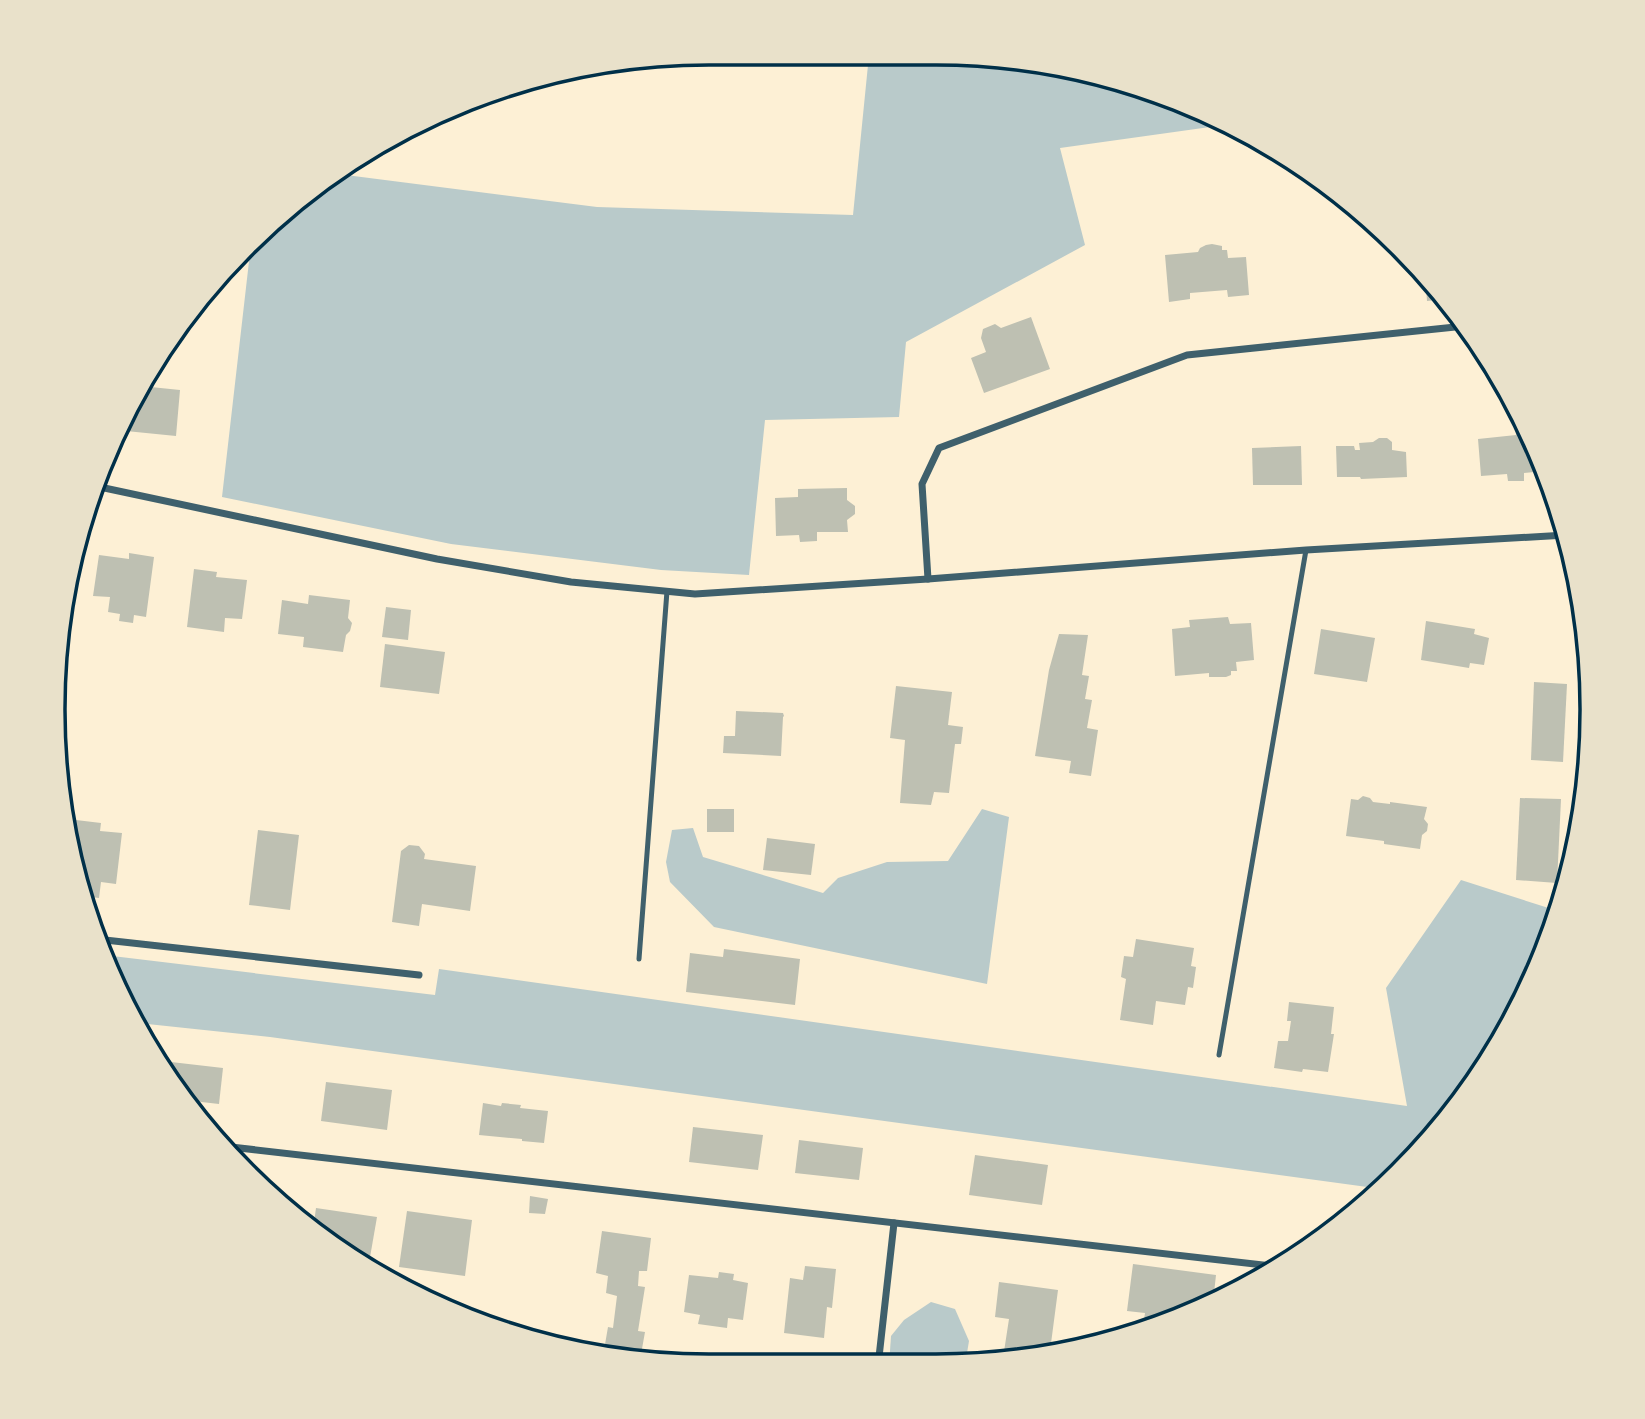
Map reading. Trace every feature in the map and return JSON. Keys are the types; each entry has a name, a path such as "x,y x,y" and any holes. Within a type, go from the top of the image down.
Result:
{"street":[{"path":"928,579 922,484 939,448 1187,355 1454,327"},
{"path":"104,488 437,559 571,582 695,594 1307,550 1556,536"},
{"path":"108,940 419,975"},
{"path":"237,1148 1263,1265"},
{"path":"879,1354 894,1223"}],"lane":[{"path":"1219,1055 1307,550"},
{"path":"639,959 667,591"}],"shaded area":[{"path":"868,65 978,66 1061,77 1143,99 1210,126 1060,148 1085,245 906,342 899,417 765,420 749,575 661,570 451,544 222,497 249,259 284,225 348,175 597,207 853,215"},
{"path":"982,809 1009,817 987,984 714,927 670,882 666,862 672,830 693,828 703,857 823,893 838,878 887,862 948,861"},
{"path":"1461,880 1549,908 1514,995 1472,1068 1420,1135 1368,1187 270,1037 147,1024 114,956 435,995 439,969 1407,1106 1386,988"},
{"path":"931,1302 955,1309 969,1341 967,1353 890,1354 891,1336 904,1320"}],"building":[{"path":"1212,244 1227,250 1228,258 1246,257 1249,295 1228,297 1227,290 1190,293 1190,299 1169,302 1165,255 1198,252 1200,248"},
{"path":"1031,317 1050,369 984,393 971,358 986,352 981,338 983,329 995,324 1001,328"},
{"path":"151,387 180,390 176,436 128,431"},
{"path":"1515,427 1534,472 1524,473 1524,481 1508,481 1507,474 1481,476 1478,439 1516,435"},
{"path":"1379,438 1387,438 1392,442 1392,450 1406,452 1407,477 1337,477 1336,446 1354,446 1355,450 1360,450 1359,443 1373,442"},
{"path":"1301,446 1302,485 1253,485 1252,448"},
{"path":"847,488 847,500 855,506 855,514 847,520 848,532 817,532 817,541 800,542 799,535 776,536 775,498 798,497 798,489"},
{"path":"129,553 154,557 146,617 134,615 133,623 119,621 120,614 108,612 110,597 93,596 99,555 129,559"},
{"path":"194,569 217,572 216,577 247,580 242,619 225,618 224,632 187,627"},
{"path":"309,595 350,600 348,618 352,623 346,635 343,652 303,647 304,637 278,634 282,600 308,604"},
{"path":"386,607 411,610 408,640 382,637"},
{"path":"1228,617 1230,624 1251,623 1254,660 1236,662 1237,671 1231,671 1231,675 1226,677 1209,677 1209,673 1175,676 1172,629 1190,627 1189,620"},
{"path":"1426,621 1475,629 1474,634 1489,638 1484,665 1470,663 1469,668 1421,660"},
{"path":"1321,629 1375,638 1367,682 1314,674"},
{"path":"1059,634 1088,635 1082,675 1089,676 1085,699 1092,700 1087,728 1098,730 1091,776 1069,773 1071,761 1035,756 1049,670"},
{"path":"385,644 445,652 439,694 380,687"},
{"path":"1534,682 1567,684 1563,762 1531,760"},
{"path":"896,686 952,692 948,725 963,727 961,744 955,744 949,793 934,792 931,805 900,803 905,740 890,738"},
{"path":"736,711 783,713 781,756 723,753 724,736 735,736"},
{"path":"1363,796 1373,802 1427,807 1424,819 1428,824 1427,831 1422,835 1420,849 1346,836 1351,799 1358,800"},
{"path":"1520,798 1561,799 1556,883 1516,880"},
{"path":"707,809 734,809 734,832 707,832"},
{"path":"76,820 101,823 100,831 122,833 116,884 101,882 99,898 93,897"},
{"path":"258,830 299,835 290,910 249,905"},
{"path":"767,838 815,844 811,875 763,870"},
{"path":"409,845 419,846 425,854 424,859 476,866 470,911 422,904 419,926 392,922 401,851"},
{"path":"1136,939 1194,948 1191,966 1196,967 1193,988 1188,987 1185,1005 1156,1001 1153,1025 1120,1020 1126,979 1121,977 1124,956 1133,957"},
{"path":"724,949 800,959 795,1005 686,992 690,953 723,957"},
{"path":"1289,1002 1334,1007 1331,1034 1334,1034 1328,1072 1274,1068 1278,1041 1288,1041 1291,1021 1287,1021"},
{"path":"171,1062 223,1068 219,1104 198,1102"},
{"path":"326,1082 392,1090 387,1130 321,1121"},
{"path":"483,1103 521,1105 520,1108 548,1111 544,1143 479,1135"},
{"path":"693,1127 763,1135 758,1170 689,1162"},
{"path":"799,1140 863,1148 859,1180 795,1173"},
{"path":"975,1155 1048,1165 1042,1205 969,1195"},
{"path":"530,1196 548,1199 545,1214 529,1213"},
{"path":"316,1208 377,1217 370,1258 351,1246 315,1219"},
{"path":"407,1211 472,1220 465,1276 399,1267"},
{"path":"602,1231 651,1238 647,1271 639,1271 638,1286 645,1287 638,1331 645,1332 642,1351 605,1346 608,1327 613,1328 617,1296 606,1293 608,1276 596,1273"},
{"path":"1133,1264 1216,1275 1214,1291 1182,1305 1144,1320 1145,1313 1127,1311"},
{"path":"805,1266 836,1269 832,1308 827,1307 824,1338 784,1333 790,1278 803,1280"},
{"path":"719,1272 734,1274 733,1280 748,1283 743,1320 728,1318 727,1328 698,1324 700,1315 684,1312 689,1275 718,1278"},
{"path":"999,1282 1058,1290 1051,1344 1004,1351 1009,1319 995,1317"}]}
